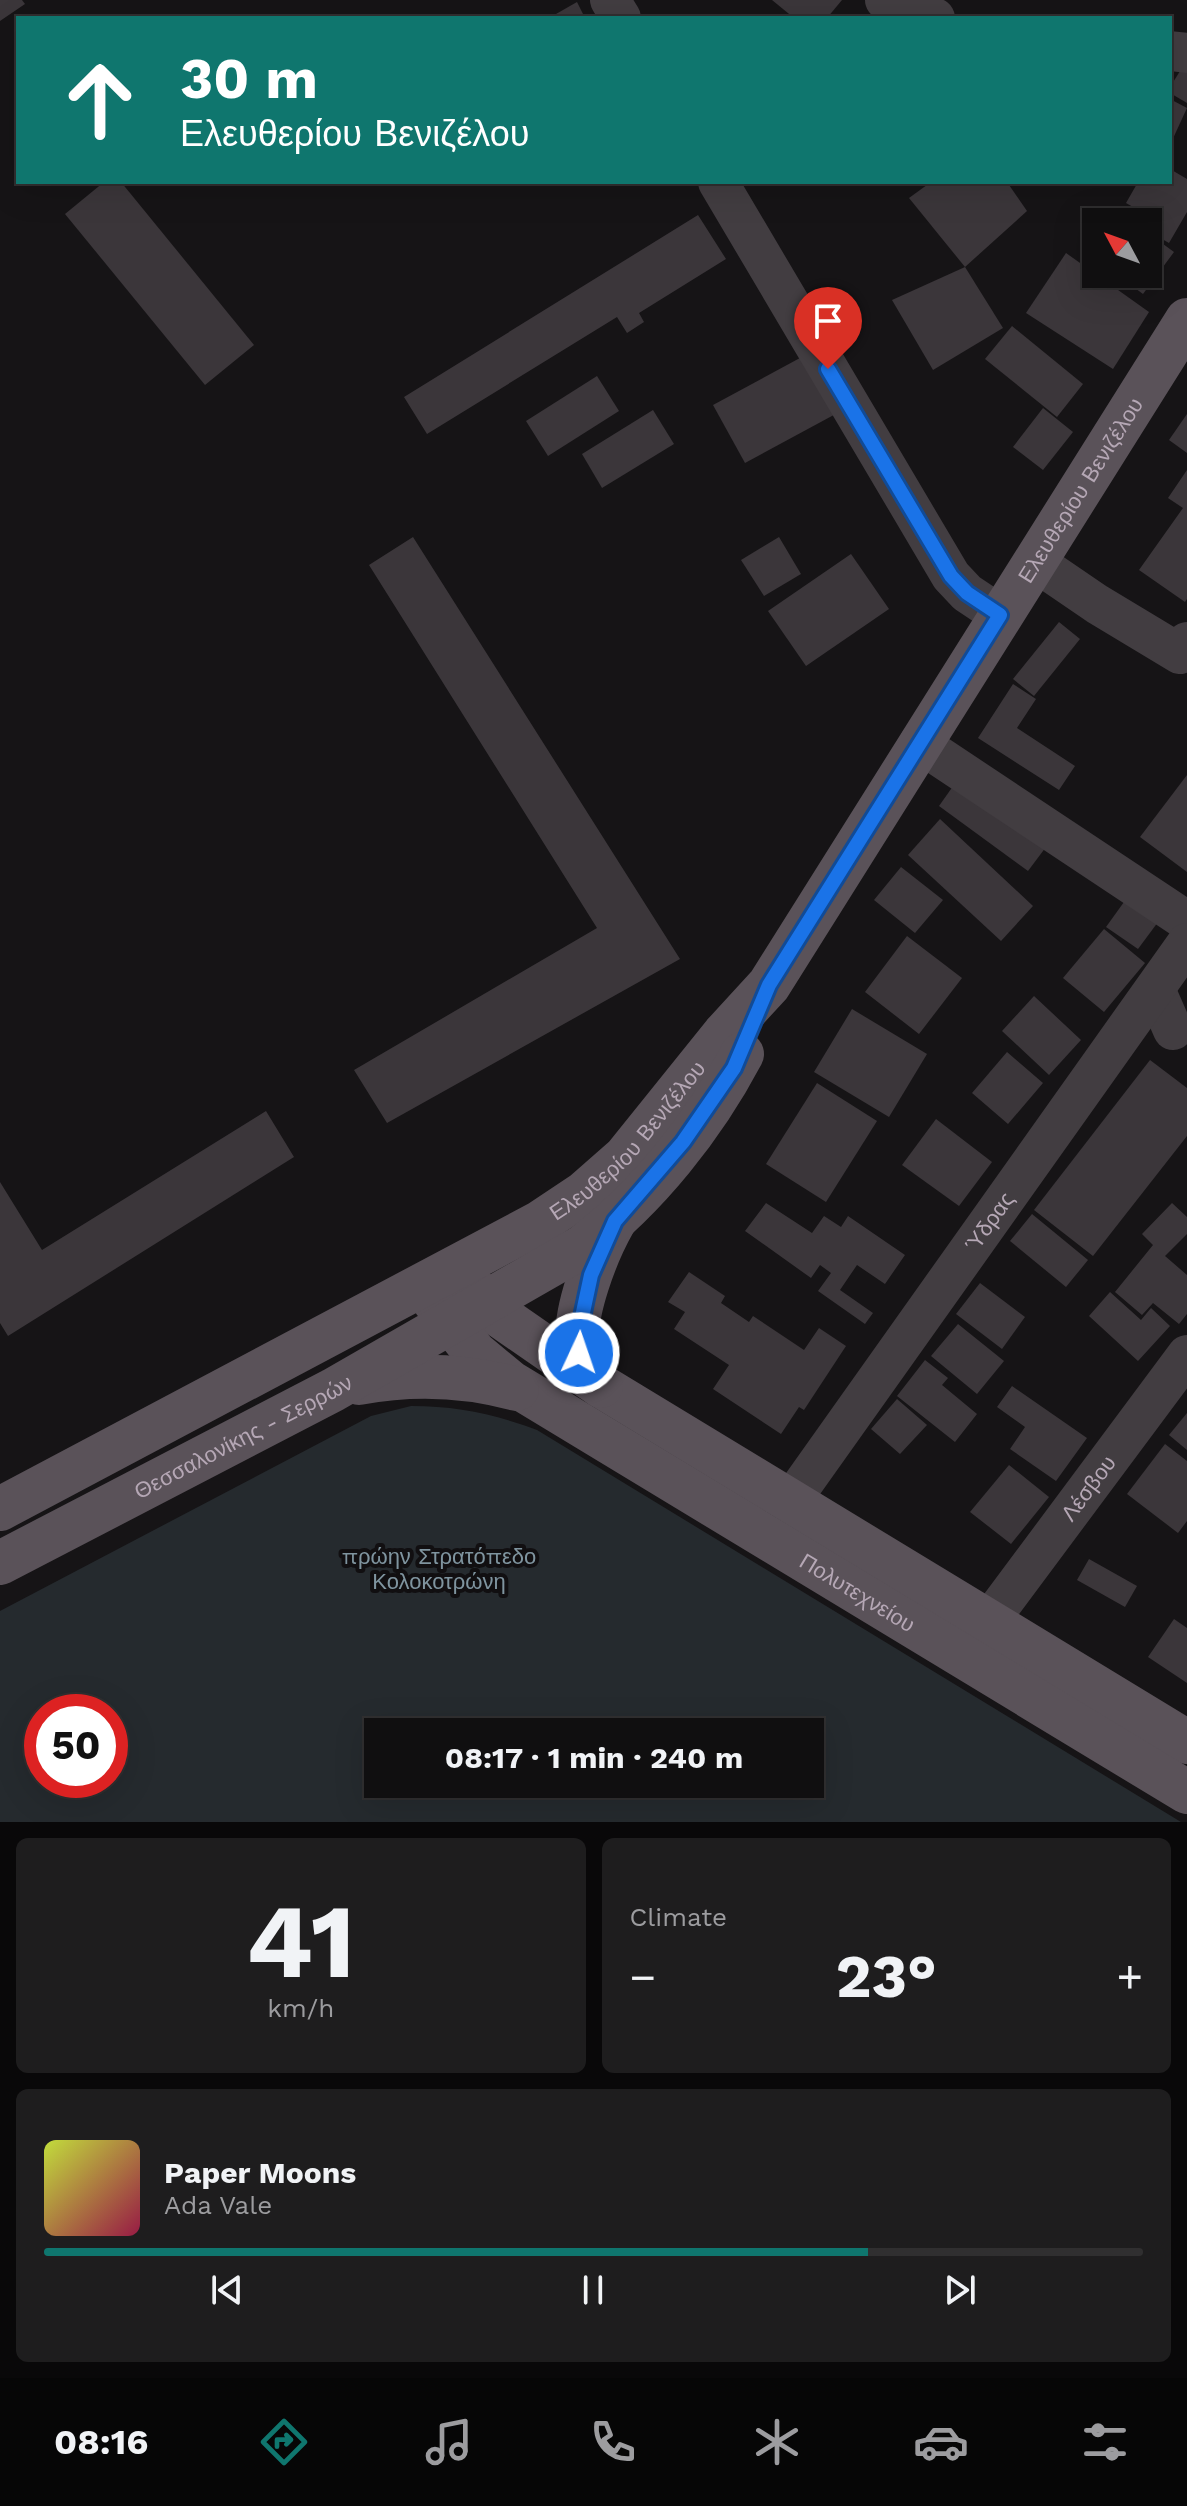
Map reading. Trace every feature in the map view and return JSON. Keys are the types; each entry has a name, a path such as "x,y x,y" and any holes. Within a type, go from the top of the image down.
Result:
{"main road":[{"name":"Ελευθερίου Βενιζέλου","path":"442,1276 539,1223 605,1177 649,1131 724,1034 769,985 1187,320"},
{"name":"Ελευθερίου Βενιζέλου","path":"466,1314 564,1258 615,1221 669,1159 730,1075 746,1047 769,985"},
{"path":"601,1386 582,1359 578,1341 591,1275 615,1221"},
{"path":"0,1509 442,1276 466,1314"},
{"name":"Πολυτεχνείου","path":"466,1314 601,1386 1187,1742"},
{"name":"Πολυτεχνείου","path":"466,1314 494,1371 1187,1792"},
{"name":"Θεσσαλονίκης - Σερρών","path":"0,1563 333,1390 466,1314"},
{"path":"333,1390 378,1380 420,1377 483,1382 528,1392"}],"street":[{"path":"885,0 899,8 928,16"},
{"path":"719,184 951,576 967,593 1000,615"},
{"path":"1034,561 1097,604 1180,654 1187,642"},
{"path":"919,743 1187,921"},
{"name":"Ύδρας","path":"790,1502 1187,943"},
{"path":"1155,989 1173,1030"},
{"name":"Λέσβου","path":"989,1621 1187,1355"}],"green space":[{"name":"πρώην Στρατόπεδο Κολοκοτρώνη","path":"411,1406 460,1409 537,1430 1181,1822 0,1822 0,1611 371,1416"}],"building":[{"path":"0,0 22,0 25,4 0,21"},
{"path":"772,0 842,0 829,16 792,16"},
{"path":"577,2 584,16 552,16"},
{"path":"1187,60 1187,103 1172,94 1172,84"},
{"path":"1172,100 1187,108 1172,141"},
{"path":"1172,170 1187,179 1187,212 1169,243 1162,239 1162,208 1135,208 1126,203 1137,184 1172,184"},
{"path":"102,184 123,184 254,345 205,385 65,214"},
{"path":"928,184 1008,184 1027,211 965,267 909,198"},
{"path":"698,215 726,259 639,313 644,322 627,333 617,317 427,434 404,397"},
{"path":"1162,243 1174,252 1162,268"},
{"path":"1066,253 1082,264 1082,288 1115,288 1149,312 1113,369 1026,313"},
{"path":"965,267 1003,328 933,370 892,300"},
{"path":"1012,326 1083,384 1057,417 985,359"},
{"path":"811,352 843,410 745,463 713,405"},
{"path":"597,376 619,411 548,456 526,421"},
{"path":"1043,408 1073,432 1043,470 1013,447"},
{"path":"653,410 674,444 602,488 582,454"},
{"path":"1187,414 1187,453 1169,440"},
{"path":"1187,470 1185,602 1139,570 1183,508 1168,498"},
{"path":"413,537 680,959 387,1123 354,1070 597,928 369,565"},
{"path":"779,537 801,574 764,596 741,560"},
{"path":"851,554 889,609 806,666 768,611"},
{"path":"1059,622 1080,639 1034,696 1013,679"},
{"path":"1013,684 1036,699 1017,728 1075,766 1059,790 978,738"},
{"path":"963,772 1055,835 1028,871 939,806"},
{"path":"1187,775 1187,872 1140,837"},
{"path":"940,819 1033,906 1001,941 908,855"},
{"path":"901,867 943,900 915,933 874,900"},
{"path":"1129,895 1161,918 1138,949 1106,927"},
{"path":"1104,929 1145,963 1104,1012 1063,978"},
{"path":"907,936 962,978 919,1034 865,992"},
{"path":"1034,996 1081,1040 1049,1075 1002,1031"},
{"path":"852,1009 927,1054 889,1117 814,1072"},
{"path":"1007,1052 1043,1083 1008,1124 972,1093"},
{"path":"1150,1060 1187,1088 1187,1136 1093,1256 1034,1210"},
{"path":"817,1083 877,1121 826,1202 766,1164"},
{"path":"266,1111 294,1157 8,1336 0,1323 0,1182 42,1250"},
{"path":"936,1119 992,1162 959,1206 902,1165"},
{"path":"766,1203 812,1233 824,1216 841,1227 848,1216 905,1255 885,1284 857,1265 840,1290 873,1313 865,1324 818,1291 831,1273 820,1265 811,1278 745,1231"},
{"path":"1172,1203 1187,1217 1187,1234 1165,1256 1187,1275 1187,1314 1179,1324 1153,1303 1142,1315 1115,1292 1153,1245 1142,1234"},
{"path":"1032,1214 1088,1260 1066,1287 1010,1241"},
{"path":"689,1272 725,1296 721,1303 749,1322 753,1316 804,1350 819,1328 846,1346 804,1410 799,1407 781,1434 713,1389 729,1365 674,1329 685,1312 668,1302"},
{"path":"980,1283 1025,1317 1002,1349 956,1314"},
{"path":"1110,1292 1141,1320 1151,1308 1170,1326 1138,1361 1089,1316"},
{"path":"958,1324 1004,1361 977,1394 931,1356"},
{"path":"925,1360 948,1378 942,1385 977,1414 955,1442 897,1396"},
{"path":"1012,1386 1087,1438 1056,1481 1010,1449 1025,1427 997,1407"},
{"path":"897,1399 927,1425 900,1454 871,1429"},
{"path":"1187,1413 1187,1450 1169,1435"},
{"path":"1165,1444 1187,1461 1187,1521 1178,1533 1127,1494"},
{"path":"1009,1465 1049,1497 1011,1544 970,1512"},
{"path":"1089,1559 1137,1586 1125,1607 1077,1580"},
{"path":"1174,1619 1187,1628 1187,1683 1148,1657"}],"route":[{"path":"579,1353 582,1314 591,1275 606,1236 615,1221 683,1142 734,1068 746,1047 769,985 1000,615 967,593 951,576 828,369"}]}
